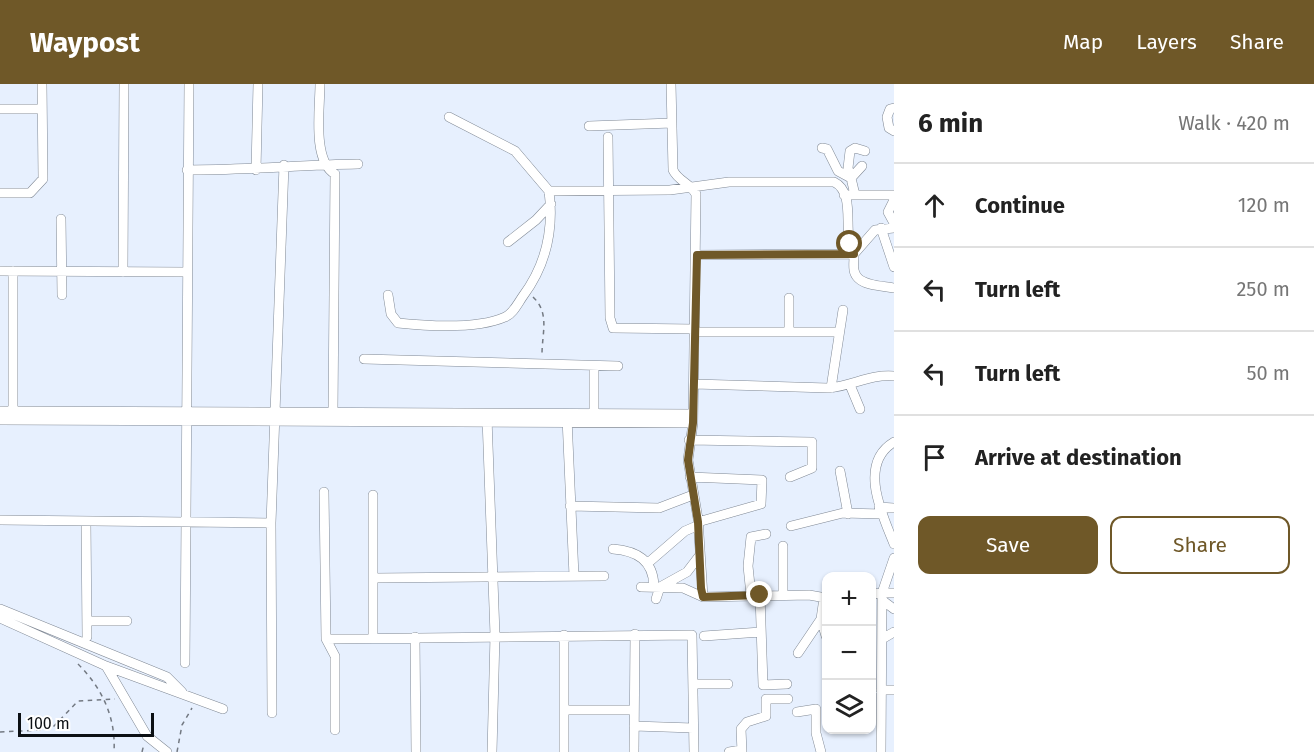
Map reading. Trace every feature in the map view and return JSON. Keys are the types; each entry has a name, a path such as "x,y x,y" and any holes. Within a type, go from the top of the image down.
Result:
{"street":[{"path":"0,193 30,193 43,179 42,84"},
{"path":"123,272 124,84"},
{"path":"185,663 189,84"},
{"path":"256,170 258,84"},
{"path":"320,84 320,146 325,165 335,174 333,412"},
{"path":"671,84 673,170 676,176 693,188 696,194 694,384 693,418 689,440 690,477 698,524 703,597"},
{"path":"894,108 890,109 887,124 894,131"},
{"path":"0,109 42,109"},
{"path":"388,295 391,314 398,323 445,325 492,321 507,317 538,274 547,248 551,204 549,191 515,151 449,117"},
{"path":"589,126 672,123"},
{"path":"608,137 610,318 613,328 838,332"},
{"path":"822,148 827,148 838,171 851,178"},
{"path":"855,195 848,168 850,151 855,148 865,151"},
{"path":"187,170 256,170 284,165 358,164"},
{"path":"272,713 271,523 284,165"},
{"path":"851,178 862,166"},
{"path":"549,191 693,188 704,184 729,182 829,182 838,184 847,204 849,237 854,254 853,269 859,280 894,288"},
{"path":"844,195 894,198 888,208 890,220 894,223"},
{"path":"508,242 536,220 551,204"},
{"path":"61,219 62,295"},
{"path":"881,228 891,246 894,267"},
{"path":"697,255 854,254 875,230 894,228"},
{"path":"0,271 186,272"},
{"path":"13,271 13,411"},
{"path":"789,298 789,332"},
{"path":"831,388 843,310"},
{"path":"364,359 618,366"},
{"path":"594,366 594,413"},
{"path":"694,384 831,388 850,385 873,375 894,376"},
{"path":"850,385 860,409"},
{"path":"0,411 188,417"},
{"path":"274,417 333,412 487,417"},
{"path":"567,418 594,413 693,418"},
{"path":"0,420 188,417 693,418"},
{"path":"487,417 495,635 492,752"},
{"path":"567,418 574,576"},
{"path":"689,440 812,442 812,468 790,477"},
{"path":"894,442 887,448 878,466 875,488 880,511 894,544"},
{"path":"840,471 848,514"},
{"path":"648,563 685,531 698,524 761,504 762,480 690,477"},
{"path":"324,492 326,639 335,656 335,730"},
{"path":"373,638 374,495"},
{"path":"570,506 659,508 693,495"},
{"path":"791,526 848,514 894,508"},
{"path":"0,520 271,523"},
{"path":"86,521 87,637"},
{"path":"766,534 751,537 748,566 761,632 763,685 787,684"},
{"path":"783,546 783,595"},
{"path":"613,549 630,550 648,563 657,586 656,599"},
{"path":"657,586 687,572 700,555"},
{"path":"881,752 876,707 881,690 882,597 894,558"},
{"path":"374,578 603,576"},
{"path":"641,587 683,588 703,597 783,595 822,598"},
{"path":"882,597 894,593"},
{"path":"876,595 882,597 894,609"},
{"path":"0,609 167,677 186,695"},
{"path":"798,652 821,619 822,614"},
{"path":"0,618 106,666 223,709"},
{"path":"821,619 823,626"},
{"path":"87,621 128,621"},
{"path":"704,636 761,632"},
{"path":"882,639 894,632"},
{"path":"634,752 635,634"},
{"path":"326,639 495,635 692,635 694,752"},
{"path":"564,635 564,752"},
{"path":"415,637 416,752"},
{"path":"106,666 147,736 167,752"},
{"path":"693,684 728,684"},
{"path":"881,690 894,690"},
{"path":"729,752 741,751 741,729 747,722 766,716 766,699 788,699"},
{"path":"821,752 816,722 807,710 822,708"},
{"path":"565,710 634,710"},
{"path":"634,726 693,728"}],"path":[{"path":"526,292 542,307 545,318 542,364"},
{"path":"72,660 101,689 114,752"},
{"path":"0,732 40,730 54,726 78,701 125,699"},
{"path":"177,752 182,725 190,716 196,699"}],"route":[{"path":"760,595 703,597 701,588 698,522 688,460 693,423 697,255 854,254 850,244"}]}
